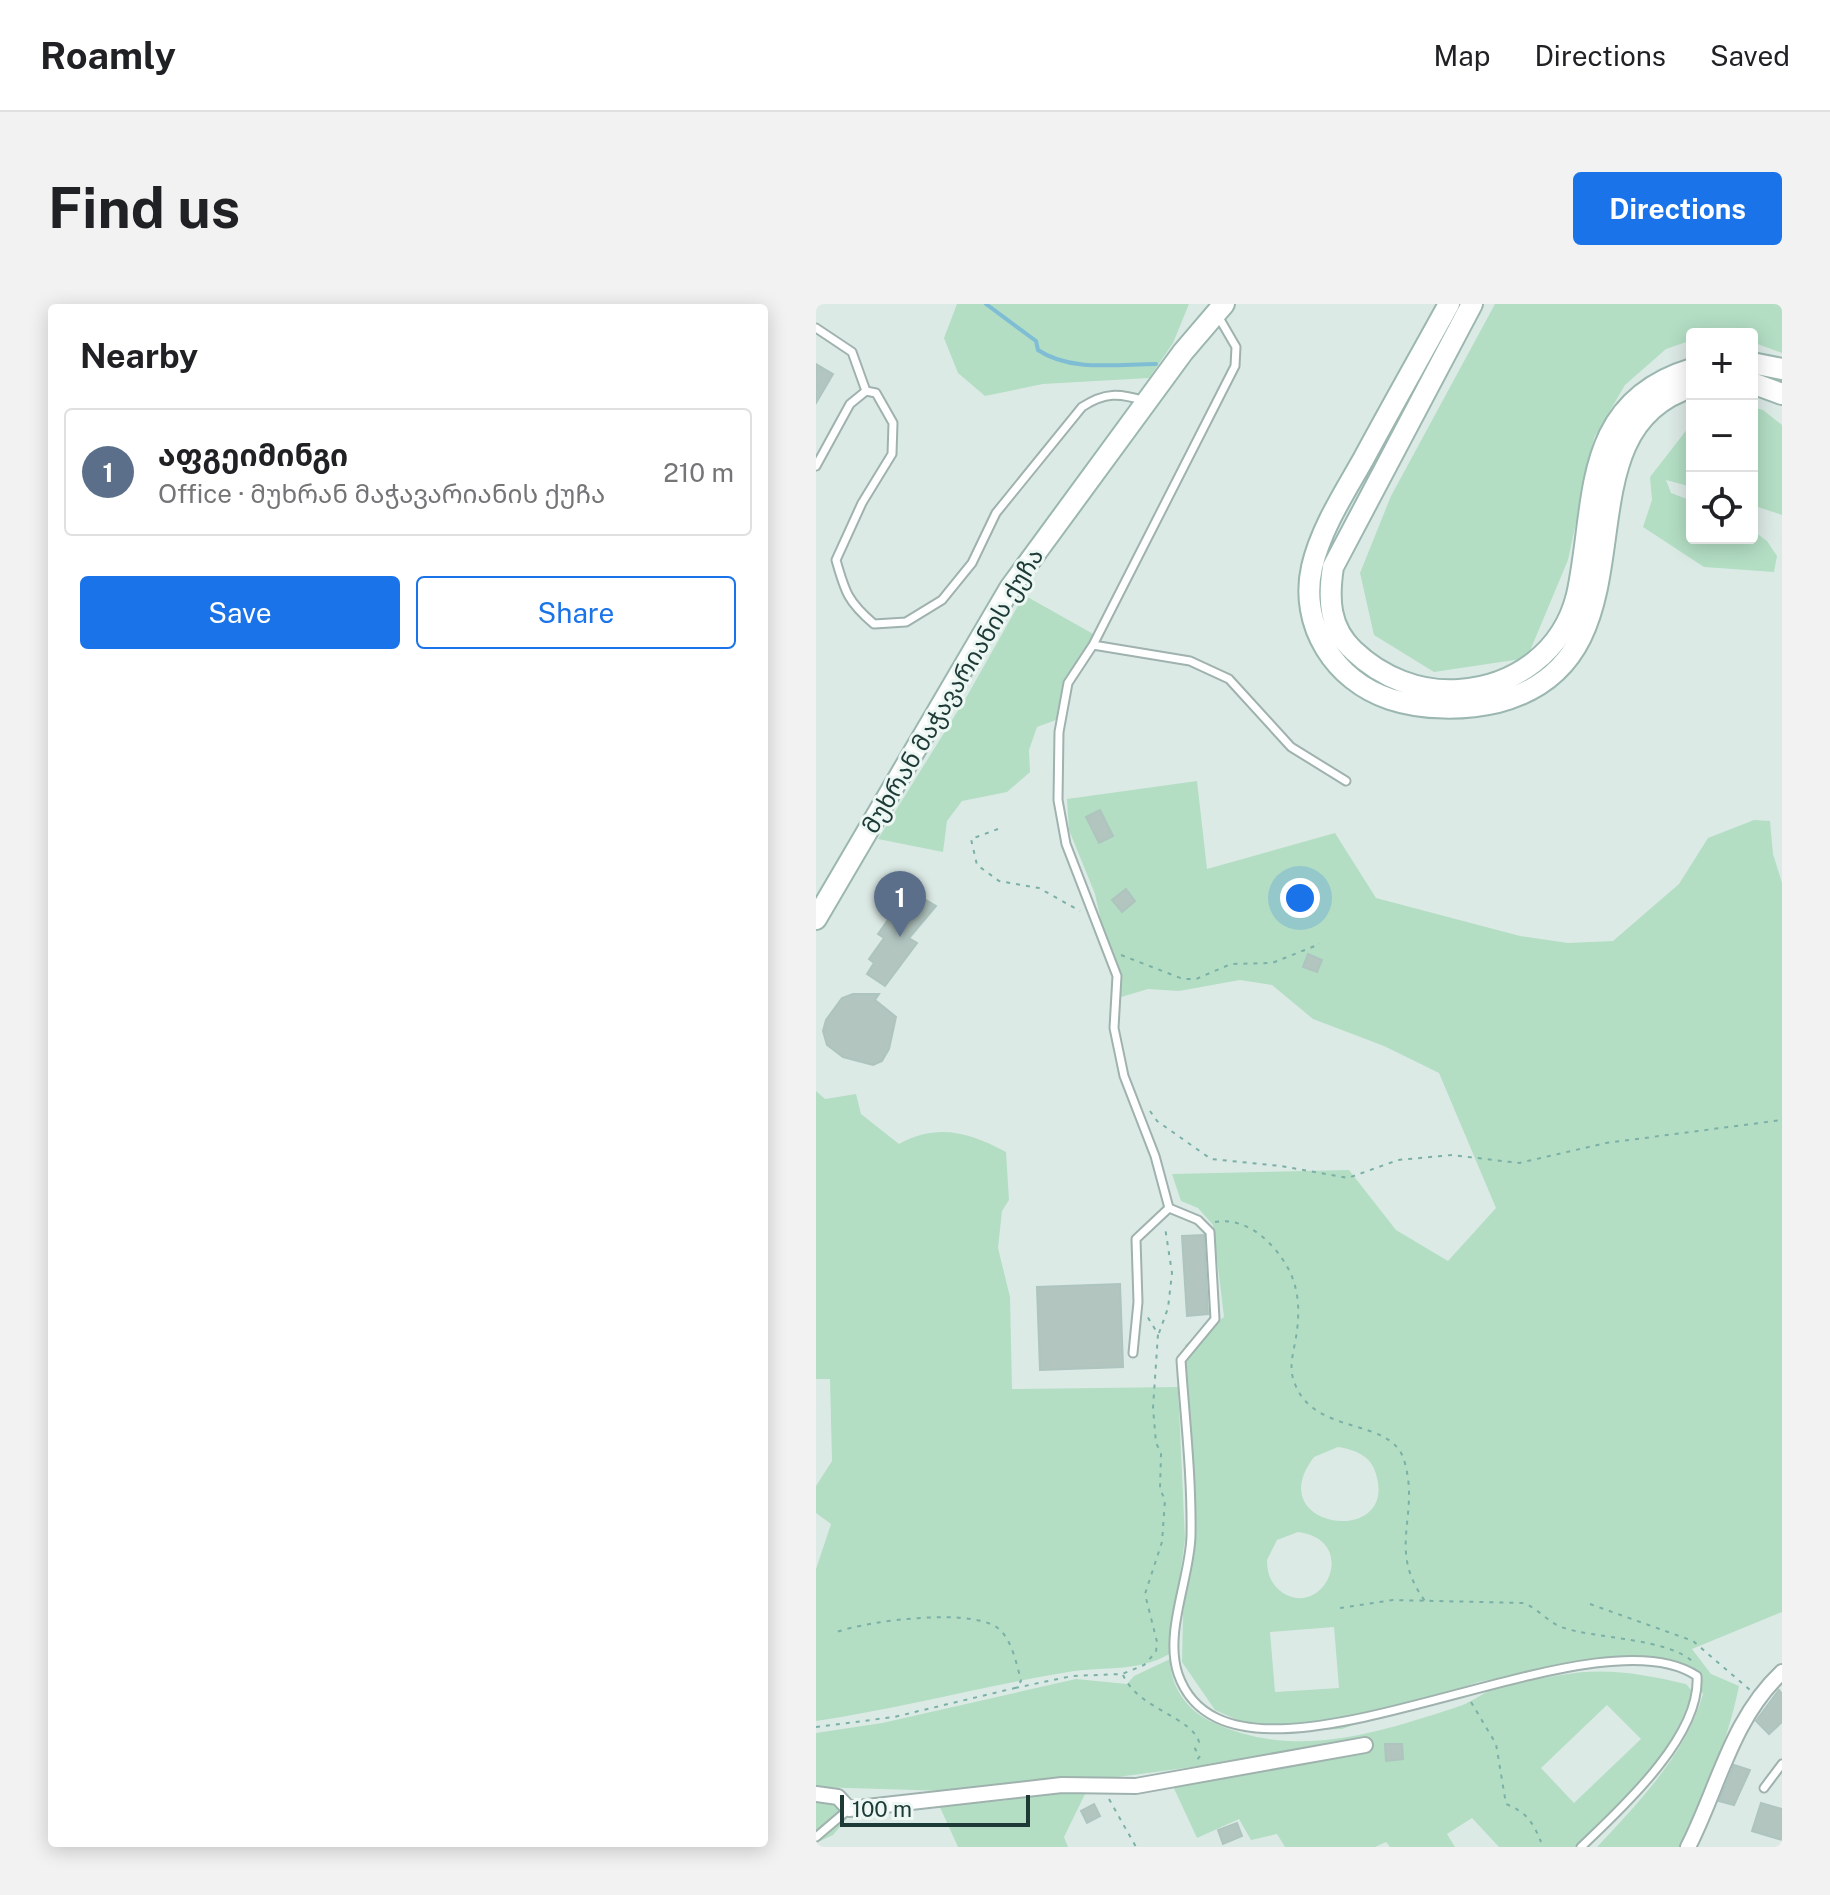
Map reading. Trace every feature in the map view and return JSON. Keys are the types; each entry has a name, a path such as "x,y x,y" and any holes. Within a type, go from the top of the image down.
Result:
{"main road":[{"path":"1449,304 1330,519 1312,567 1311,616 1315,632 1331,657 1353,680 1379,696 1405,704 1487,705 1527,692 1563,664 1581,638 1593,611 1622,451 1635,425 1656,404 1686,390"},
{"path":"1472,304 1333,567 1329,596 1335,627 1351,649 1373,668 1410,685 1453,691 1481,689 1509,681 1537,663 1566,622 1576,596 1594,473 1612,430 1639,397 1670,376 1686,371"},
{"name":"მუხრან მაჭავარიანის ქუჩა","path":"816,919 1010,588 1183,352 1220,307"},
{"path":"1758,364 1782,369"},
{"path":"1758,385 1782,394"}],"street":[{"path":"1688,1847 1735,1734 1757,1695 1782,1672"},
{"path":"816,1794 838,1797 849,1809 1062,1785 1102,1788 1136,1786 1365,1745"}],"lane":[{"path":"1166,1210 1155,1156 1124,1076 1114,1028 1117,976 1066,844 1058,800 1059,732 1068,683 1093,645 1235,366 1236,347 1220,307"},
{"path":"816,328 837,338 852,352 866,391"},
{"path":"866,391 876,393 893,423 892,454 862,503 836,560 846,597 874,624 906,622 942,600 972,563 996,513 1082,407 1099,396 1118,392 1147,402"},
{"path":"816,466 850,404 866,391"},
{"path":"1093,645 1190,661 1229,679 1291,747 1346,781"},
{"path":"1166,1210 1206,1225 1210,1232 1215,1319 1181,1360 1191,1538 1177,1617 1176,1661 1178,1673 1193,1704 1221,1718 1265,1728 1341,1725 1467,1693 1496,1681 1560,1669 1646,1663 1685,1668 1697,1676 1698,1693 1690,1721 1652,1771 1581,1847"},
{"path":"1133,1353 1138,1302 1136,1239 1166,1210"},
{"path":"1764,1788 1782,1764"},
{"path":"816,1837 849,1809"}],"path":[{"path":"998,829 971,839 977,865 999,881 1039,888 1059,898 1097,927"},
{"path":"1108,950 1183,979 1196,979 1231,964 1272,963 1320,944"},
{"path":"1149,1109 1157,1121 1211,1159 1281,1166 1348,1178 1398,1160 1452,1155 1519,1163 1606,1143 1782,1120"},
{"path":"816,1727 894,1717 1072,1676 1122,1674 1144,1665 1156,1652 1157,1642 1145,1594 1162,1542 1165,1500 1160,1489 1161,1453 1154,1435 1153,1408 1158,1334 1168,1308 1172,1273 1166,1252 1166,1210"},
{"path":"1206,1225 1226,1221 1260,1232 1287,1264 1300,1299 1292,1378 1306,1404 1315,1413 1379,1435 1395,1444 1404,1457 1410,1494 1404,1562 1410,1581 1425,1601"},
{"path":"1138,1302 1158,1334"},
{"path":"1340,1608 1393,1600 1524,1603 1539,1609 1561,1626 1687,1656 1700,1670 1698,1693"},
{"path":"1590,1604 1693,1641 1757,1695"},
{"path":"837,1632 854,1626 955,1617 990,1623 1001,1630 1009,1643 1021,1681 1015,1688"},
{"path":"1122,1674 1134,1692 1154,1709 1192,1729 1198,1736 1195,1749 1200,1756 1195,1773"},
{"path":"1467,1693 1496,1744 1506,1804 1531,1820 1541,1842"},
{"path":"1102,1788 1136,1847"}],"green space":[{"path":"957,304 1189,304 1173,343 1149,378 1043,384 985,396 958,373 944,338"},
{"path":"1495,304 1782,304 1782,353 1758,344 1758,328 1686,328 1686,342 1666,349 1625,385 1594,438 1568,560 1527,658 1434,672 1374,635 1360,573 1391,496"},
{"path":"1758,409 1782,425 1782,515 1758,507"},
{"path":"1686,431 1686,485 1666,480 1671,493 1686,499 1686,544 1758,544 1758,534 1777,556 1774,572 1704,567 1643,527 1652,500 1650,477"},
{"path":"1024,595 1095,635 1056,720 1037,727 1029,750 1030,772 1007,792 962,801 947,821 943,852 878,839 967,696"},
{"path":"1197,781 1207,869 1335,833 1376,898 1520,936 1568,943 1613,941 1679,884 1708,838 1754,820 1770,821 1773,854 1782,883 1782,1612 1692,1649 1711,1674 1739,1686 1714,1769 1679,1847 1597,1847 1659,1776 1695,1716 1703,1694 1695,1680 1681,1670 1644,1661 1557,1667 1478,1682 1342,1729 1265,1732 1215,1710 1182,1662 1183,1613 1194,1538 1185,1345 1224,1317 1213,1225 1198,1208 1181,1201 1172,1174 1349,1170 1396,1230 1448,1261 1496,1208 1439,1073 1384,1046 1313,1019 1272,985 1240,980 1179,991 1148,989 1118,998 1095,894 1069,830 1067,799","holes":["1338,1447 1362,1455 1376,1474 1378,1497 1368,1513 1352,1520 1333,1520 1316,1514 1304,1500 1302,1481 1314,1457","1298,1532 1317,1538 1328,1549 1332,1562 1330,1575 1323,1587 1312,1596 1298,1598 1283,1593 1273,1583 1267,1560 1277,1540","1334,1627 1339,1688 1275,1692 1270,1632"]},
{"path":"816,1091 825,1099 856,1094 861,1114 899,1144 913,1137 940,1132 966,1135 1006,1152 1009,1200 1002,1211 998,1248 1010,1297 1012,1389 1178,1387 1185,1539 1174,1619 1175,1650 1137,1665 1068,1672 816,1721 816,1569 831,1524 816,1513 816,1486 832,1461 830,1379 816,1379"},
{"path":"1170,1659 1173,1679 1181,1696 1210,1721 1241,1733 1303,1741 1364,1734 1462,1705 1503,1686 1577,1673 1639,1675 1686,1684 1692,1691 1674,1736 1661,1756 1584,1847 1499,1847 1472,1818 1447,1834 1455,1847 1390,1847 1386,1842 1375,1847 1285,1847 1277,1834 1251,1840 1239,1819 1197,1838 1171,1782 1273,1756 1103,1779 946,1791 816,1787 816,1733 882,1723 1076,1679 1127,1684 1134,1676","holes":["1607,1705 1641,1739 1574,1803 1541,1768"]},
{"path":"1087,1790 1064,1837 1068,1847 958,1847 939,1805 1003,1801 1042,1791"},
{"path":"816,1799 839,1803 847,1818 833,1835 816,1843"}],"building":[{"path":"816,364 833,374 816,403"},
{"path":"1100,810 1113,836 1099,843 1086,817"},
{"path":"1126,889 1135,901 1122,912 1112,900"},
{"path":"909,890 936,906 909,938 917,943 885,986 867,974 874,963 869,959 884,938 878,934"},
{"path":"1308,954 1322,960 1317,972 1303,967"},
{"path":"853,994 879,994 875,1000 896,1017 889,1049 882,1061 873,1065 843,1057 827,1045 823,1031 826,1020 842,998"},
{"path":"1204,1235 1208,1314 1187,1316 1182,1236"},
{"path":"1120,1284 1123,1367 1040,1370 1037,1287"},
{"path":"1779,1690 1782,1694 1782,1722 1769,1734 1756,1721"},
{"path":"1385,1744 1402,1744 1403,1759 1386,1761"},
{"path":"1734,1765 1750,1770 1734,1805 1719,1801"},
{"path":"1761,1803 1782,1809 1782,1840 1752,1831"},
{"path":"1094,1804 1100,1816 1087,1823 1081,1811"},
{"path":"1237,1823 1242,1836 1223,1844 1218,1830"}],"waterway":[{"path":"986,304 1036,341 1038,350 1051,357 1079,364 1156,364"}],"place":[{"name":"აფგეიმინგი","path":"900,937"}]}
